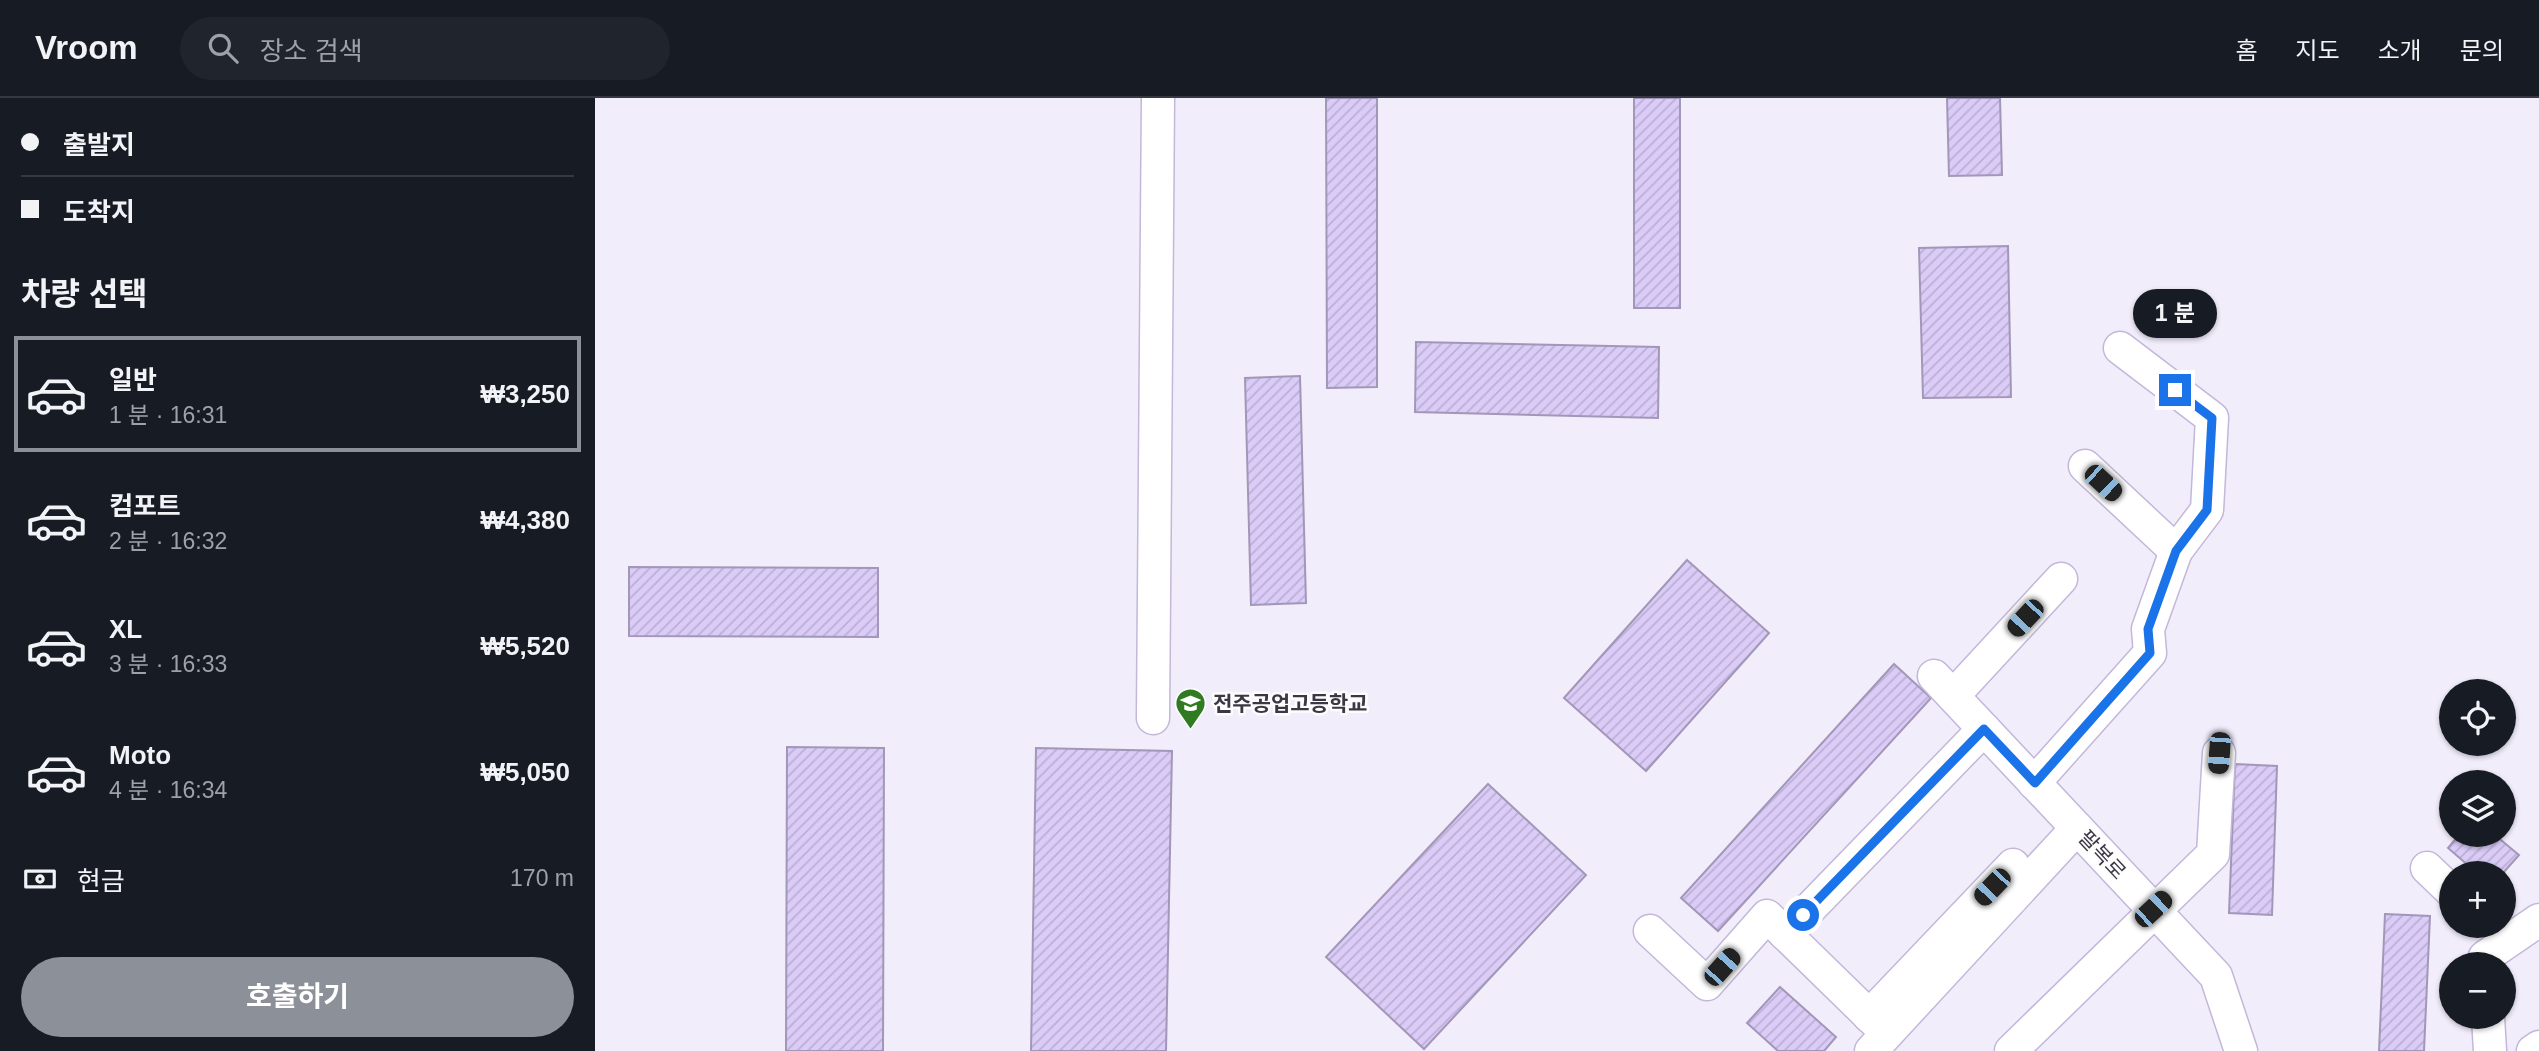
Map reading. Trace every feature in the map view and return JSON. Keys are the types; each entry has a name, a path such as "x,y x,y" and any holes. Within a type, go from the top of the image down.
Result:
{"lane":[{"path":"1153,718 1158,98"},
{"path":"2035,783 2150,653 2148,629 2176,551 2207,510 2212,418 2120,348"},
{"path":"2085,466 2176,551"},
{"name":"팔복로","path":"2061,579 1944,686 2216,976 2241,1051"},
{"path":"1785,934 1984,729"},
{"path":"2011,1051 2153,909 2213,854 2219,753"},
{"path":"1650,931 1707,984 1767,916 1875,1033 2070,821"},
{"path":"2427,868 2439,879"},
{"path":"2493,944 2539,920"},
{"path":"2489,1029 2490,1051"},
{"path":"2533,1051 2539,1047"}],"building":[{"path":"1326,98 1377,98 1377,387 1327,388"},
{"path":"1634,98 1680,98 1680,308 1634,308"},
{"path":"1947,98 2000,98 2002,175 1949,176"},
{"path":"2008,246 2011,397 1923,398 1919,248"},
{"path":"1416,342 1659,347 1658,418 1415,412"},
{"path":"1300,376 1306,603 1251,605 1245,378"},
{"path":"1687,560 1769,633 1646,771 1564,698"},
{"path":"629,567 878,568 878,637 629,636"},
{"path":"1894,664 1931,698 1718,931 1681,898"},
{"path":"787,747 884,748 883,1051 786,1051"},
{"path":"1036,748 1172,751 1166,1051 1031,1051"},
{"path":"2235,764 2277,766 2272,915 2229,913"},
{"path":"1488,784 1586,875 1424,1049 1326,957"},
{"path":"2509,847 2519,855 2514,861 2463,861 2448,848"},
{"path":"2385,914 2430,916 2424,1051 2379,1051"},
{"path":"1780,987 1836,1037 1824,1051 1778,1051 1747,1023"}],"place":[{"name":"전주공업고등학교","path":"1190,731"}],"route":[{"path":"1803,915 1984,729 2035,783 2150,653 2148,629 2176,551 2207,510 2212,418 2175,390"}]}
